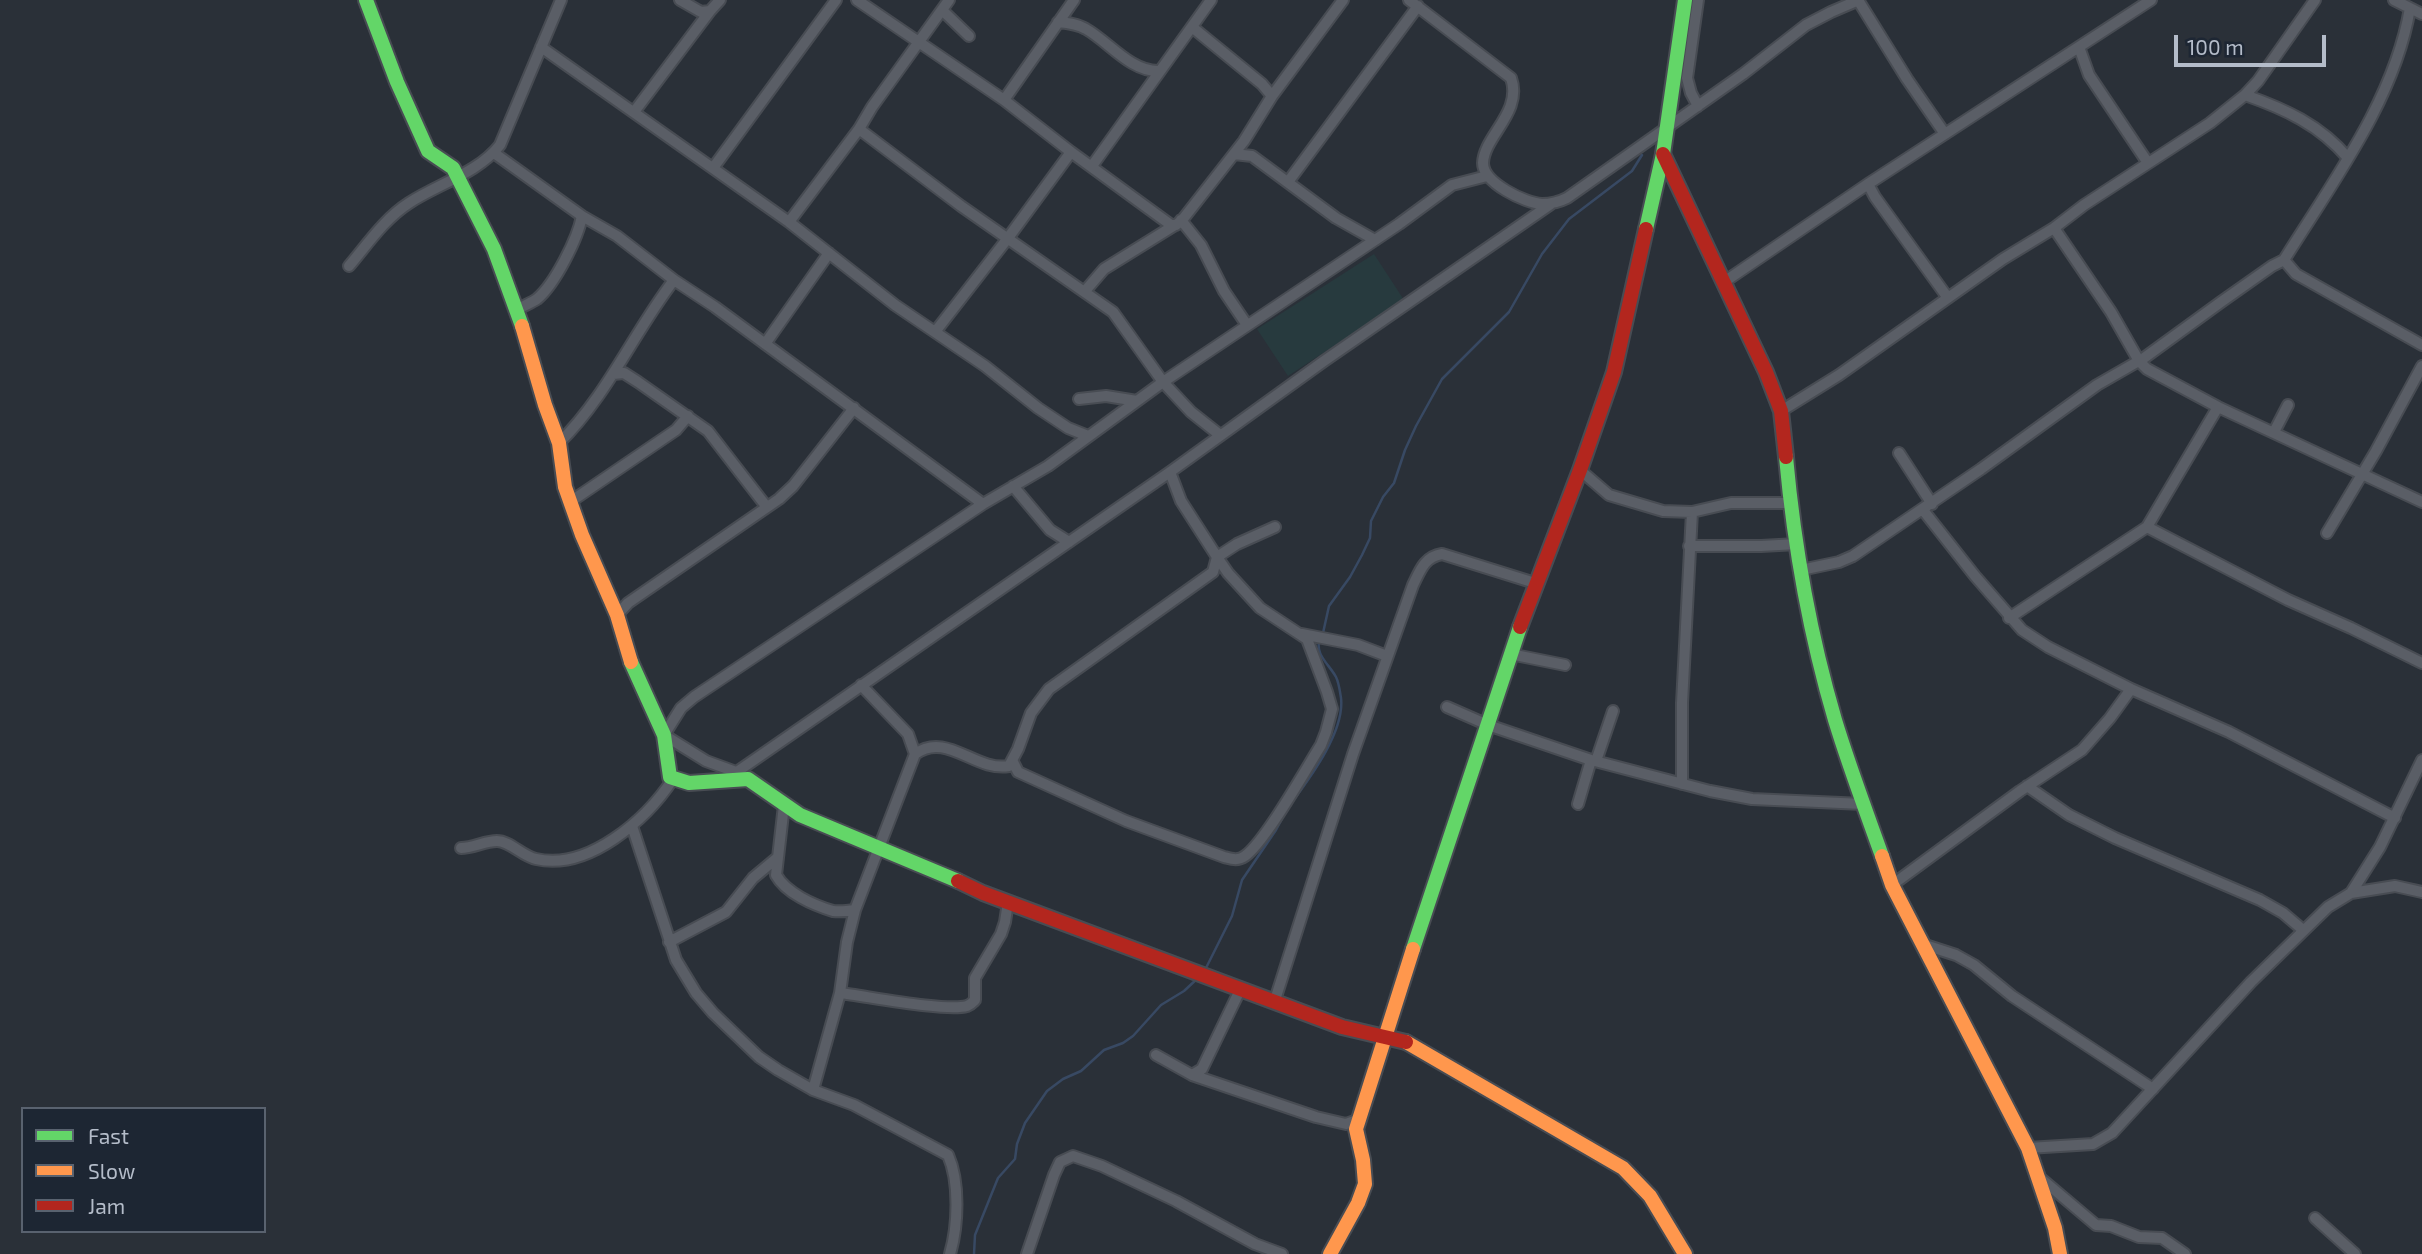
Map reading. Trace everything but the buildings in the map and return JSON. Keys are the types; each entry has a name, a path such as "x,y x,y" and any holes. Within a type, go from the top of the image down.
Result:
{"street":[{"path":"366,0 397,82 428,151 448,163 458,176 494,249 517,310 559,443 565,487 570,502 617,615 632,667 664,735 669,775 673,779 694,783 731,776 754,761 1551,204 1567,198 1601,176 1806,25 1830,12 1859,0 1945,134"},
{"path":"349,266 390,217 410,202 494,153 514,115 561,0"},
{"path":"680,0 701,12 710,11"},
{"path":"635,112 720,0"},
{"path":"713,168 835,0"},
{"path":"857,0 1004,100 1165,223 1179,222"},
{"path":"1004,100 1074,0"},
{"path":"1092,166 1211,0"},
{"path":"1085,291 1104,269 1179,222 1244,141 1272,96 1343,0"},
{"path":"1330,1254 1358,1203 1365,1184 1363,1160 1356,1135 1357,1120 1510,654 1614,372 1662,154 1685,0"},
{"path":"1698,0 1687,74 1689,87 1698,106"},
{"path":"1724,282 1868,184 2151,0"},
{"path":"1781,411 1839,375 2003,259 2210,123 2258,81 2315,0"},
{"path":"2394,0 2422,14"},
{"path":"1288,182 1414,3 1511,78 1514,89 1511,103 1485,156 1484,166 1488,176 1521,199 1531,203 1551,204"},
{"path":"789,222 859,129 945,5 969,36"},
{"path":"1801,570 1839,562 1853,556 1928,507 2097,385 2139,361 2284,260 2348,158 2403,42 2410,8"},
{"path":"1058,22 1085,28 1136,65 1148,71 1158,71"},
{"path":"1192,27 1262,84 1272,96"},
{"path":"541,47 789,222 895,305 985,366 1060,423 1088,436"},
{"path":"2079,47 2081,59 2089,75 2148,163"},
{"path":"2258,81 2267,103"},
{"path":"2245,95 2322,131 2348,158"},
{"path":"859,129 1117,316 1163,382 1191,412 1220,435"},
{"path":"1244,141 1252,156 1336,218 1375,240"},
{"path":"934,332 1071,152"},
{"path":"494,153 582,215 617,236 983,504"},
{"path":"1234,154 1252,156"},
{"path":"1662,154 1766,372 1781,411 1790,503 1815,643 1835,720 1892,885 2028,1148 2051,1215 2060,1254"},
{"path":"664,735 681,708 694,697 983,504 1048,466 1163,382 1451,186 1488,176"},
{"path":"1868,184 1948,298"},
{"path":"517,310 537,298 546,288 575,239 582,215"},
{"path":"1179,222 1204,250 1224,291 1247,325"},
{"path":"2054,228 2111,312 2139,361 2155,373 2218,407 2422,502"},
{"path":"765,344 829,253"},
{"path":"2284,260 2295,274 2422,345"},
{"path":"559,443 613,374 674,280"},
{"path":"2327,533 2422,366"},
{"path":"613,374 624,373 708,431 766,506"},
{"path":"1079,399 1106,396 1137,401"},
{"path":"2274,432 2288,405"},
{"path":"2009,618 2147,527 2218,407"},
{"path":"617,615 628,603 793,486 854,408"},
{"path":"570,502 667,437 688,416"},
{"path":"1899,453 1928,507 2009,618 2022,629 2048,647 2131,689 2229,732 2395,818"},
{"path":"1580,470 1616,498 1663,511 1692,512 1731,503 1790,503"},
{"path":"1013,762 1018,772 1126,821 1235,860 1244,857 1264,833 1321,745 1332,709 1309,643 1302,634 1260,608 1228,573 1181,501 1170,472"},
{"path":"1013,486 1050,530 1069,542"},
{"path":"1682,784 1682,703 1692,512"},
{"path":"1217,557 1244,540 1275,527"},
{"path":"2147,527 2278,595 2422,663"},
{"path":"1689,546 1797,544"},
{"path":"1275,1000 1353,754 1413,585 1426,562 1434,555 1453,556 1535,583"},
{"path":"813,1090 840,993 855,910 915,754 933,745 992,766 1009,766 1013,762 1031,713 1049,689 1210,576 1217,557"},
{"path":"1302,634 1358,645 1387,656"},
{"path":"1510,654 1565,665"},
{"path":"861,685 908,734 915,754"},
{"path":"1892,885 2027,786 2082,750 2131,689"},
{"path":"1447,707 1488,725 1594,761 1682,784 1752,799 1863,804"},
{"path":"1578,804 1613,711"},
{"path":"664,735 731,776 748,779 784,806 824,826 1008,902 1342,1027 1402,1040 1418,1048 1623,1168 1650,1196 1685,1254"},
{"path":"2351,893 2374,859 2422,760"},
{"path":"754,761 758,785"},
{"path":"461,848 496,841 508,844 523,856 548,861 586,854 632,827 673,779"},
{"path":"2027,786 2069,815 2260,900 2283,913 2303,930"},
{"path":"784,806 776,875 780,883 833,911 855,910"},
{"path":"632,827 669,942 690,984 713,1013 759,1057 813,1090 854,1105 948,1155 952,1166 957,1210 950,1254"},
{"path":"669,942 726,912 753,878 777,858"},
{"path":"2028,1148 2099,1143 2112,1133 2251,982 2328,907 2351,893 2395,886 2422,892"},
{"path":"840,993 936,1006 969,1005 975,1000 975,978 1005,922 1008,902"},
{"path":"1922,944 1956,955 1974,965 2012,996 2152,1089"},
{"path":"1192,1075 1202,1070 1241,988"},
{"path":"1156,1055 1192,1075 1334,1123 1346,1124 1357,1120"},
{"path":"1027,1254 1032,1233 1057,1168 1060,1162 1073,1156 1176,1200 1255,1244 1282,1254"},
{"path":"2036,1174 2094,1224 2111,1226 2139,1237 2162,1238 2185,1254"},
{"path":"2315,1218 2356,1254"}],"green space":[{"path":"1374,254 1404,300 1288,376 1257,329"}],"waterway":[{"path":"1323,633 1329,606 1362,555 1370,538 1371,521 1383,497 1394,483 1416,426 1442,379 1509,312 1542,254 1569,219 1632,171 1642,155"},
{"path":"1290,805 1332,740 1341,711 1338,682 1321,654 1320,639"},
{"path":"1204,972 1232,916 1242,880 1285,813"},
{"path":"974,1254 975,1235 998,1178 1015,1159 1025,1123 1047,1091 1063,1079 1081,1071 1104,1050 1133,1036 1161,1005 1184,991 1198,978"}],"traffic: fast":[{"path":"366,0 397,82 428,151 453,168 494,249 522,326"},
{"path":"1646,229 1663,154 1685,0"},
{"path":"1786,457 1798,556 1818,655 1840,737 1882,856"},
{"path":"1413,949 1520,627"},
{"path":"631,662 664,735 670,777 689,783 748,779 800,815 958,881"}],"traffic: slow":[{"path":"522,326 559,443 565,487 582,535 617,615 631,662"},
{"path":"1882,856 1892,885 2028,1148 2055,1228 2060,1254"},
{"path":"1330,1254 1358,1203 1365,1184 1356,1129 1413,949"},
{"path":"1406,1042 1623,1168 1650,1196 1685,1254"}],"traffic: jam":[{"path":"1663,154 1766,372 1781,411 1786,457"},
{"path":"1520,627 1614,372 1646,229"},
{"path":"958,881 983,893 1342,1027 1406,1042"}]}
